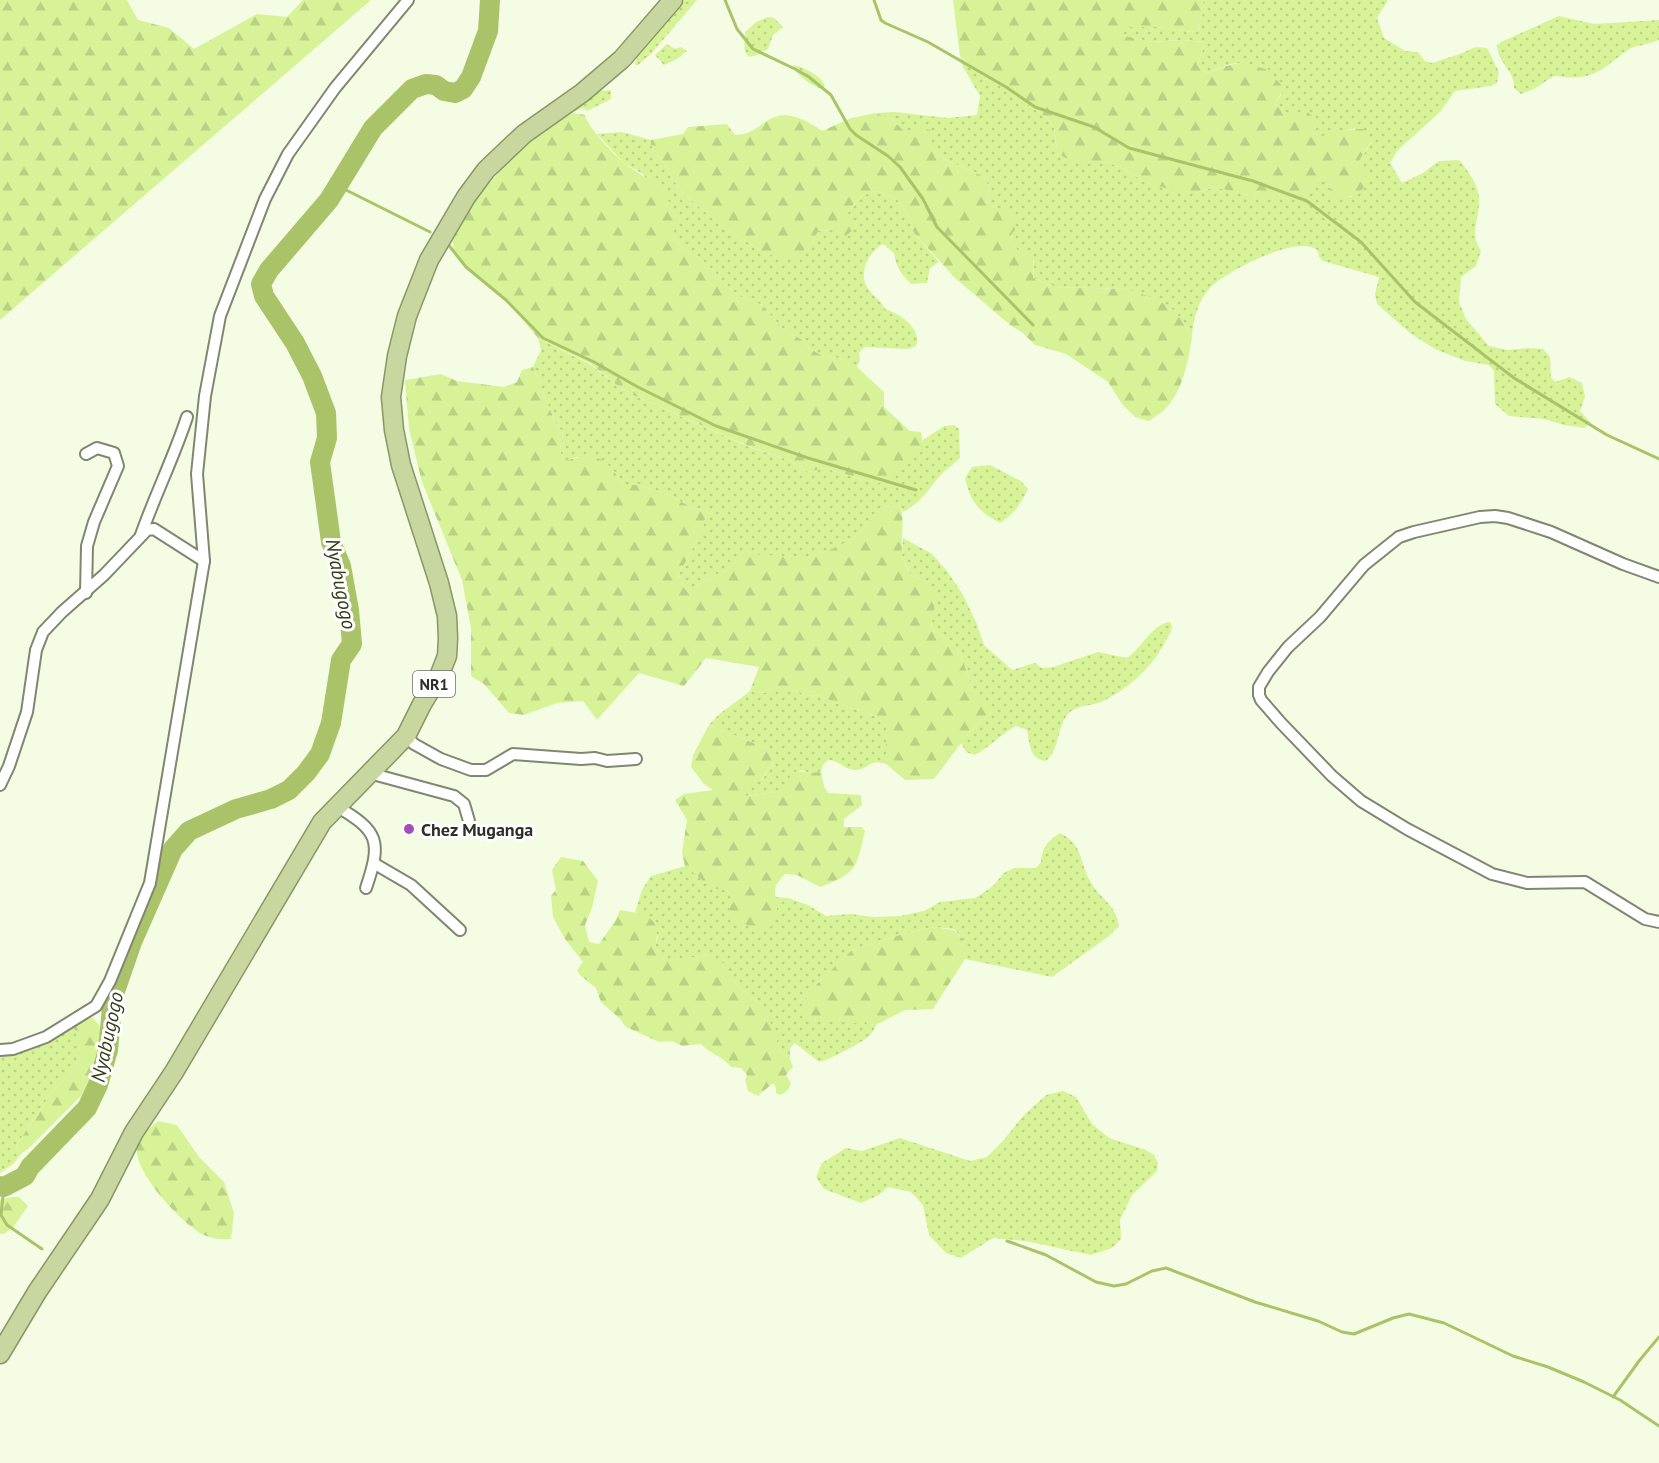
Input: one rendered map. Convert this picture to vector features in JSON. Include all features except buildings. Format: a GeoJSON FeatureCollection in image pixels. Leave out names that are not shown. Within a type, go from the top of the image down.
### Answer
{"type":"FeatureCollection","features":[{"type":"Feature","properties":{"kind":"highway","name":"NR1"},"geometry":{"type":"LineString","coordinates":[[0,1354],[37,1292],[100,1199],[134,1132],[174,1072],[322,822],[406,736],[440,674],[447,656],[447,616],[439,583],[407,488],[394,430],[391,397],[406,315],[440,239],[486,170],[524,134],[582,93],[622,59],[673,0]]}},
{"type":"Feature","properties":{"kind":"street"},"geometry":{"type":"LineString","coordinates":[[0,1050],[13,1049],[46,1037],[96,1006],[110,981],[138,915],[150,883],[204,561],[197,474],[205,396],[220,316],[265,199],[288,154],[341,79],[408,0]]}},
{"type":"Feature","properties":{"kind":"street"},"geometry":{"type":"LineString","coordinates":[[141,535],[187,417]]}},
{"type":"Feature","properties":{"kind":"street"},"geometry":{"type":"LineString","coordinates":[[86,454],[97,448],[114,453],[118,466],[94,522],[87,546],[86,593]]}},
{"type":"Feature","properties":{"kind":"street"},"geometry":{"type":"LineString","coordinates":[[1659,577],[1551,532],[1495,516],[1480,517],[1414,532],[1400,537],[1364,565],[1320,616],[1288,647],[1259,687],[1261,700],[1332,776],[1361,801],[1407,829],[1492,874],[1527,883],[1585,882],[1645,919],[1659,922]]}},
{"type":"Feature","properties":{"kind":"street"},"geometry":{"type":"LineString","coordinates":[[0,785],[9,766],[27,712],[39,640],[49,624],[86,593],[147,530],[154,530],[204,561]]}},
{"type":"Feature","properties":{"kind":"street"},"geometry":{"type":"LineString","coordinates":[[406,736],[414,744],[441,759],[471,770],[486,770],[513,754],[595,758],[607,761],[636,759]]}},
{"type":"Feature","properties":{"kind":"street"},"geometry":{"type":"LineString","coordinates":[[369,772],[454,796],[464,804],[469,821]]}},
{"type":"Feature","properties":{"kind":"street"},"geometry":{"type":"LineString","coordinates":[[336,806],[359,820],[372,832],[376,850],[375,864],[366,888]]}},
{"type":"Feature","properties":{"kind":"street"},"geometry":{"type":"LineString","coordinates":[[375,864],[411,885],[460,930]]}},
{"type":"Feature","properties":{"kind":"green space"},"geometry":{"type":"Polygon","coordinates":[[[0,0],[127,0],[138,20],[169,28],[194,49],[257,14],[287,17],[303,0],[371,0],[0,320],[0,0]]]}},
{"type":"Feature","properties":{"kind":"green space"},"geometry":{"type":"Polygon","coordinates":[[[684,0],[697,0],[651,54],[635,65],[637,56],[668,22],[684,0]]]}},
{"type":"Feature","properties":{"kind":"green space"},"geometry":{"type":"Polygon","coordinates":[[[953,0],[1202,0],[1206,9],[1198,22],[1200,30],[1192,32],[1157,27],[1126,27],[1123,33],[1125,36],[1152,42],[1181,40],[1206,42],[1197,65],[1202,71],[1209,73],[1242,62],[1268,70],[1282,86],[1282,92],[1275,104],[1290,116],[1304,110],[1313,116],[1318,136],[1363,129],[1371,142],[1357,164],[1368,180],[1363,189],[1356,194],[1339,195],[1331,200],[1326,194],[1332,188],[1330,180],[1324,177],[1315,181],[1310,191],[1299,199],[1289,199],[1257,197],[1214,187],[1199,192],[1176,191],[1147,183],[1107,162],[1081,165],[1062,156],[1057,148],[1054,128],[1048,119],[1000,84],[985,79],[960,56],[953,0]]]}},
{"type":"Feature","properties":{"kind":"green space"},"geometry":{"type":"Polygon","coordinates":[[[1202,0],[1388,0],[1377,18],[1384,38],[1405,51],[1418,52],[1425,61],[1432,63],[1476,47],[1487,48],[1499,72],[1497,83],[1491,86],[1455,91],[1440,112],[1398,150],[1390,163],[1402,183],[1423,173],[1439,161],[1459,160],[1466,168],[1479,197],[1475,237],[1481,251],[1476,266],[1461,277],[1459,302],[1466,319],[1489,346],[1508,350],[1543,349],[1550,357],[1551,377],[1555,382],[1570,377],[1582,383],[1585,397],[1580,411],[1591,423],[1584,428],[1544,419],[1509,416],[1495,404],[1494,371],[1489,365],[1465,361],[1435,349],[1410,333],[1377,304],[1375,294],[1379,278],[1323,261],[1318,251],[1309,246],[1280,250],[1263,256],[1218,281],[1206,293],[1200,304],[1195,316],[1192,335],[1174,310],[1127,289],[1056,287],[1033,278],[1034,261],[1019,252],[1012,243],[1011,235],[996,208],[988,200],[989,187],[983,176],[944,159],[928,144],[907,134],[892,119],[876,113],[895,112],[948,118],[977,115],[980,96],[963,67],[960,56],[985,79],[1000,84],[1048,119],[1054,128],[1057,148],[1081,164],[1107,162],[1147,183],[1199,192],[1214,187],[1257,197],[1289,199],[1310,191],[1315,181],[1324,177],[1330,180],[1337,193],[1352,197],[1357,164],[1371,143],[1354,128],[1331,136],[1318,136],[1314,127],[1290,116],[1275,104],[1282,93],[1250,65],[1233,64],[1209,73],[1202,71],[1197,65],[1206,42],[1181,40],[1152,42],[1125,36],[1123,33],[1125,27],[1157,27],[1192,32],[1200,30],[1198,22],[1206,9],[1202,0]]]}},
{"type":"Feature","properties":{"kind":"green space"},"geometry":{"type":"Polygon","coordinates":[[[1559,16],[1594,24],[1659,20],[1659,40],[1631,48],[1605,68],[1591,75],[1585,77],[1554,76],[1534,89],[1521,94],[1514,88],[1512,77],[1500,57],[1497,46],[1501,42],[1559,16]]]}},
{"type":"Feature","properties":{"kind":"green space"},"geometry":{"type":"Polygon","coordinates":[[[768,17],[774,18],[783,27],[773,35],[768,49],[749,57],[744,48],[745,32],[756,22],[768,17]]]}},
{"type":"Feature","properties":{"kind":"green space"},"geometry":{"type":"Polygon","coordinates":[[[667,44],[675,49],[681,47],[687,51],[664,65],[655,55],[667,44]]]}},
{"type":"Feature","properties":{"kind":"green space"},"geometry":{"type":"Polygon","coordinates":[[[794,65],[812,72],[825,85],[822,89],[809,83],[797,73],[794,65]]]}},
{"type":"Feature","properties":{"kind":"green space"},"geometry":{"type":"Polygon","coordinates":[[[611,90],[611,99],[587,111],[583,108],[564,116],[598,91],[611,90]]]}},
{"type":"Feature","properties":{"kind":"green space"},"geometry":{"type":"Polygon","coordinates":[[[573,113],[585,115],[596,133],[613,153],[663,193],[677,218],[674,225],[674,237],[682,248],[701,259],[725,285],[741,297],[762,305],[781,327],[804,341],[810,349],[857,367],[884,392],[884,407],[910,431],[921,432],[924,449],[886,484],[824,468],[808,472],[789,460],[753,448],[635,396],[591,364],[538,338],[506,300],[466,267],[454,251],[452,238],[471,206],[504,166],[539,134],[564,116],[573,113]]]}},
{"type":"Feature","properties":{"kind":"green space"},"geometry":{"type":"Polygon","coordinates":[[[876,113],[892,119],[907,134],[920,128],[931,130],[928,144],[944,159],[983,176],[989,187],[988,200],[996,208],[1007,210],[1013,219],[1015,230],[1011,235],[1012,243],[1019,252],[1028,251],[1032,257],[1033,278],[1056,287],[1127,289],[1154,298],[1174,310],[1192,335],[1187,365],[1180,385],[1171,403],[1164,410],[1149,421],[1135,417],[1122,404],[1108,382],[1066,354],[1035,345],[954,277],[914,233],[908,216],[897,199],[877,191],[863,195],[848,213],[858,226],[844,237],[831,230],[818,231],[811,246],[800,257],[768,255],[721,226],[681,191],[651,145],[651,140],[683,134],[688,127],[727,124],[735,135],[751,131],[772,118],[787,116],[802,119],[822,131],[851,118],[876,113]]]}},
{"type":"Feature","properties":{"kind":"green space"},"geometry":{"type":"Polygon","coordinates":[[[622,132],[651,140],[651,145],[681,191],[721,226],[768,255],[811,246],[818,231],[831,230],[863,195],[877,191],[897,199],[908,216],[914,233],[939,262],[930,268],[927,283],[911,284],[900,270],[894,253],[883,244],[869,258],[864,278],[869,290],[885,309],[903,318],[913,328],[917,340],[916,346],[908,349],[864,347],[859,353],[860,361],[857,367],[810,349],[804,341],[781,327],[762,305],[741,297],[725,285],[701,259],[682,248],[674,237],[674,225],[643,174],[624,163],[597,134],[622,132]]]}},
{"type":"Feature","properties":{"kind":"green space"},"geometry":{"type":"Polygon","coordinates":[[[538,338],[591,365],[635,396],[752,448],[789,460],[808,472],[824,468],[873,482],[886,483],[923,449],[923,440],[944,426],[954,425],[959,429],[960,458],[940,475],[914,505],[903,512],[900,506],[881,507],[854,539],[807,557],[746,555],[728,569],[686,591],[678,576],[696,542],[708,512],[689,506],[669,495],[638,485],[624,485],[615,472],[577,457],[563,461],[560,450],[563,433],[555,422],[533,367],[541,350],[538,338]]]}},
{"type":"Feature","properties":{"kind":"green space"},"geometry":{"type":"Polygon","coordinates":[[[533,367],[555,422],[563,433],[560,450],[563,461],[584,457],[599,459],[611,468],[624,485],[638,485],[669,495],[689,506],[708,512],[696,542],[678,576],[686,591],[728,569],[746,554],[807,557],[825,552],[854,539],[881,507],[900,506],[903,522],[904,562],[911,576],[928,582],[936,591],[932,629],[952,642],[961,654],[973,692],[984,697],[991,713],[971,730],[934,779],[905,780],[886,764],[886,726],[876,717],[864,711],[841,705],[821,696],[807,695],[778,686],[765,693],[750,691],[759,667],[706,658],[684,686],[639,673],[597,720],[583,701],[557,703],[524,715],[509,713],[484,684],[471,676],[471,628],[462,580],[422,482],[409,429],[405,380],[441,374],[457,381],[504,387],[517,382],[522,370],[533,367]]]}},
{"type":"Feature","properties":{"kind":"green space"},"geometry":{"type":"Polygon","coordinates":[[[990,465],[1021,481],[1028,489],[1017,508],[1000,523],[976,505],[965,478],[972,467],[990,465]]]}},
{"type":"Feature","properties":{"kind":"green space"},"geometry":{"type":"Polygon","coordinates":[[[903,538],[932,554],[947,571],[962,593],[984,645],[1012,670],[1035,663],[1042,668],[1053,667],[1098,652],[1127,658],[1164,623],[1170,622],[1171,630],[1160,652],[1129,685],[1101,702],[1070,712],[1062,723],[1054,750],[1046,761],[1040,760],[1033,754],[1027,730],[1016,726],[975,755],[966,752],[961,743],[971,730],[991,713],[973,692],[961,654],[952,642],[932,629],[928,582],[911,576],[902,556],[903,538]]]}},
{"type":"Feature","properties":{"kind":"green space"},"geometry":{"type":"Polygon","coordinates":[[[778,686],[807,695],[821,696],[876,717],[886,726],[886,764],[873,763],[862,769],[853,770],[828,760],[821,771],[814,774],[800,770],[792,787],[776,792],[746,796],[745,793],[764,777],[773,763],[766,748],[709,725],[750,691],[765,693],[778,686]]]}},
{"type":"Feature","properties":{"kind":"green space"},"geometry":{"type":"Polygon","coordinates":[[[709,725],[766,748],[775,755],[767,772],[746,793],[746,796],[776,792],[791,787],[789,772],[821,771],[828,793],[861,795],[862,805],[844,819],[844,827],[862,827],[865,831],[860,853],[853,868],[842,878],[820,887],[797,875],[785,874],[775,888],[777,911],[772,926],[761,929],[731,920],[729,908],[733,899],[727,890],[717,889],[707,884],[685,866],[682,852],[687,820],[675,800],[684,794],[713,790],[704,784],[691,767],[693,755],[709,725]]]}},
{"type":"Feature","properties":{"kind":"green space"},"geometry":{"type":"Polygon","coordinates":[[[1060,833],[1073,842],[1093,886],[1111,906],[1117,918],[1119,926],[1109,936],[1052,977],[965,959],[963,939],[954,929],[934,927],[852,950],[815,986],[850,1022],[876,1025],[864,1040],[819,1062],[795,1043],[790,1048],[790,1059],[777,1049],[777,1040],[762,1005],[739,987],[706,955],[664,960],[655,947],[658,936],[635,912],[642,890],[651,876],[685,866],[710,884],[727,890],[733,899],[729,908],[777,911],[774,897],[788,898],[808,905],[826,916],[850,914],[874,917],[900,916],[924,911],[940,902],[975,898],[992,887],[1004,873],[1014,868],[1036,868],[1041,862],[1046,845],[1060,833]]]}},
{"type":"Feature","properties":{"kind":"green space"},"geometry":{"type":"Polygon","coordinates":[[[561,857],[583,861],[598,881],[592,908],[585,925],[589,942],[599,944],[616,920],[620,910],[629,911],[644,915],[654,923],[657,937],[655,947],[664,960],[706,955],[728,965],[734,972],[734,980],[739,987],[762,1005],[774,1030],[777,1049],[790,1059],[793,1067],[786,1075],[791,1083],[788,1090],[781,1095],[776,1093],[773,1083],[758,1096],[748,1091],[745,1080],[747,1075],[741,1068],[731,1067],[701,1044],[682,1046],[672,1041],[659,1042],[626,1027],[601,1002],[596,988],[577,970],[583,962],[565,939],[553,917],[551,896],[556,890],[552,870],[561,857]]]}},
{"type":"Feature","properties":{"kind":"green space"},"geometry":{"type":"Polygon","coordinates":[[[934,927],[954,930],[963,939],[965,959],[933,1009],[905,1010],[876,1025],[812,1019],[801,1007],[815,986],[852,950],[934,927]]]}},
{"type":"Feature","properties":{"kind":"green space"},"geometry":{"type":"Polygon","coordinates":[[[85,1016],[93,1018],[99,1025],[104,1042],[102,1054],[88,1089],[22,1153],[16,1146],[51,1093],[75,1070],[80,1056],[80,1041],[73,1027],[85,1016]]]}},
{"type":"Feature","properties":{"kind":"green space"},"geometry":{"type":"Polygon","coordinates":[[[73,1027],[80,1041],[80,1056],[75,1070],[51,1093],[16,1146],[22,1153],[13,1164],[0,1173],[0,1053],[48,1039],[73,1027]]]}},
{"type":"Feature","properties":{"kind":"green space"},"geometry":{"type":"Polygon","coordinates":[[[1063,1091],[1076,1097],[1092,1124],[1109,1138],[1146,1150],[1154,1155],[1158,1163],[1157,1171],[1132,1195],[1120,1220],[1121,1239],[1112,1248],[1091,1255],[1025,1241],[993,1238],[961,1258],[946,1253],[929,1235],[923,1205],[911,1192],[888,1187],[879,1195],[861,1203],[824,1189],[816,1177],[822,1163],[846,1148],[862,1151],[900,1138],[970,1161],[987,1157],[1023,1116],[1046,1095],[1063,1091]]]}},
{"type":"Feature","properties":{"kind":"green space"},"geometry":{"type":"Polygon","coordinates":[[[158,1121],[177,1125],[199,1157],[224,1182],[234,1213],[231,1239],[211,1237],[195,1229],[172,1209],[150,1183],[142,1169],[137,1146],[143,1135],[158,1121]]]}},
{"type":"Feature","properties":{"kind":"green space"},"geometry":{"type":"Polygon","coordinates":[[[19,1197],[28,1206],[14,1226],[4,1234],[0,1234],[0,1200],[19,1197]]]}},
{"type":"Feature","properties":{"kind":"waterway","name":"Nyabugogo"},"geometry":{"type":"LineString","coordinates":[[0,1186],[4,1187],[25,1176],[30,1167],[87,1108],[98,1085],[108,1050],[113,997],[132,942],[173,849],[189,831],[236,809],[271,799],[289,790],[320,754],[331,723],[341,660],[352,644],[341,566],[331,542],[320,462],[327,438],[326,413],[312,376],[295,343],[264,296],[261,284],[269,270],[329,200],[373,128],[412,89],[426,84],[436,85],[444,91],[455,93],[463,89],[471,77],[488,31],[490,0]]}},
{"type":"Feature","properties":{"kind":"waterway"},"geometry":{"type":"LineString","coordinates":[[725,0],[737,29],[753,49],[809,77],[831,95],[850,129],[900,167],[923,199],[937,227],[1033,325]]}},
{"type":"Feature","properties":{"kind":"waterway"},"geometry":{"type":"LineString","coordinates":[[874,0],[881,20],[885,23],[928,42],[1006,87],[1035,107],[1094,127],[1129,148],[1253,181],[1307,201],[1361,242],[1415,302],[1514,378],[1607,435],[1659,459]]}},
{"type":"Feature","properties":{"kind":"waterway"},"geometry":{"type":"LineString","coordinates":[[338,186],[430,232]]}},
{"type":"Feature","properties":{"kind":"waterway"},"geometry":{"type":"LineString","coordinates":[[447,243],[466,267],[506,300],[543,338],[716,426],[808,458],[916,490]]}},
{"type":"Feature","properties":{"kind":"waterway"},"geometry":{"type":"LineString","coordinates":[[4,1187],[1,1215],[7,1225],[42,1249]]}},
{"type":"Feature","properties":{"kind":"waterway"},"geometry":{"type":"LineString","coordinates":[[1007,1241],[1046,1255],[1096,1282],[1114,1286],[1126,1284],[1152,1271],[1166,1268],[1255,1302],[1318,1321],[1342,1332],[1354,1334],[1409,1314],[1444,1323],[1513,1356],[1584,1382],[1620,1400],[1659,1426]]}},
{"type":"Feature","properties":{"kind":"waterway"},"geometry":{"type":"LineString","coordinates":[[1613,1397],[1659,1337]]}},
{"type":"Feature","properties":{"kind":"place","name":"Chez Muganga"},"geometry":{"type":"Point","coordinates":[409,829]}}]}
